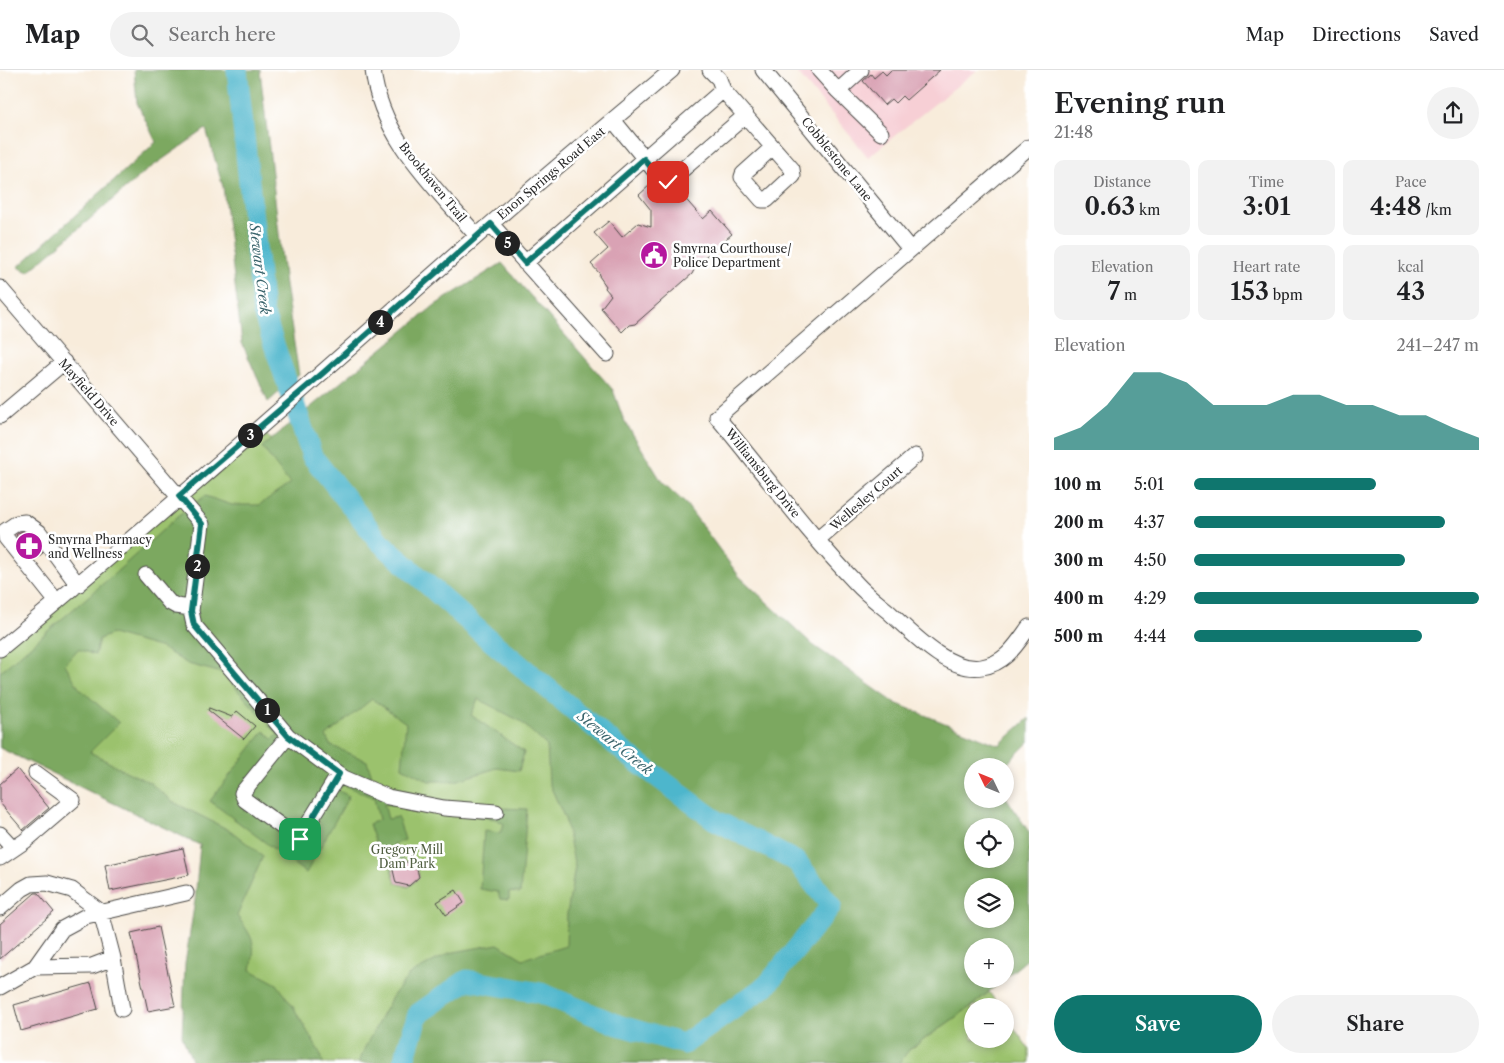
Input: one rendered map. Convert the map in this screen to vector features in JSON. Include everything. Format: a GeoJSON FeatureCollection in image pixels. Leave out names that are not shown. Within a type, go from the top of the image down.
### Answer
{"type":"FeatureCollection","features":[{"type":"Feature","properties":{"kind":"street","name":"Brookhaven Trail"},"geometry":{"type":"LineString","coordinates":[[373,70],[374,86],[391,130],[414,162],[477,236]]}},
{"type":"Feature","properties":{"kind":"street","name":"Enon Springs Road East"},"geometry":{"type":"LineString","coordinates":[[0,649],[78,585],[323,373],[477,236],[672,70]]}},
{"type":"Feature","properties":{"kind":"street"},"geometry":{"type":"LineString","coordinates":[[710,70],[719,79],[724,90],[773,147]]}},
{"type":"Feature","properties":{"kind":"street","name":"Cobblestone Lane"},"geometry":{"type":"LineString","coordinates":[[763,70],[910,249]]}},
{"type":"Feature","properties":{"kind":"street"},"geometry":{"type":"LineString","coordinates":[[838,92],[861,70]]}},
{"type":"Feature","properties":{"kind":"street"},"geometry":{"type":"LineString","coordinates":[[827,73],[838,92],[881,133]]}},
{"type":"Feature","properties":{"kind":"street"},"geometry":{"type":"LineString","coordinates":[[525,263],[724,90]]}},
{"type":"Feature","properties":{"kind":"street"},"geometry":{"type":"LineString","coordinates":[[613,120],[663,181],[668,182],[746,115]]}},
{"type":"Feature","properties":{"kind":"street","name":"Williamsburg Drive"},"geometry":{"type":"LineString","coordinates":[[1029,147],[717,417],[817,540],[856,584],[926,646],[950,661],[967,667],[981,668],[998,662],[1012,652],[1029,627]]}},
{"type":"Feature","properties":{"kind":"street"},"geometry":{"type":"LineString","coordinates":[[491,224],[607,354]]}},
{"type":"Feature","properties":{"kind":"street","name":"Mayfield Drive"},"geometry":{"type":"LineString","coordinates":[[0,288],[202,524],[192,608]]}},
{"type":"Feature","properties":{"kind":"street"},"geometry":{"type":"LineString","coordinates":[[0,416],[64,362]]}},
{"type":"Feature","properties":{"kind":"street","name":"Wellesley Court"},"geometry":{"type":"LineString","coordinates":[[817,540],[915,456]]}},
{"type":"Feature","properties":{"kind":"street"},"geometry":{"type":"LineString","coordinates":[[57,602],[6,538],[5,531],[16,523],[25,522],[39,532],[78,585]]}},
{"type":"Feature","properties":{"kind":"street"},"geometry":{"type":"LineString","coordinates":[[146,576],[169,602],[176,606],[192,608],[194,625],[288,736],[344,778],[388,797],[444,808],[496,812]]}},
{"type":"Feature","properties":{"kind":"street"},"geometry":{"type":"LineString","coordinates":[[288,736],[242,793],[245,800],[300,839],[339,774]]}},
{"type":"Feature","properties":{"kind":"street"},"geometry":{"type":"LineString","coordinates":[[0,858],[73,800],[36,772]]}},
{"type":"Feature","properties":{"kind":"street"},"geometry":{"type":"LineString","coordinates":[[0,834],[13,848]]}},
{"type":"Feature","properties":{"kind":"street"},"geometry":{"type":"LineString","coordinates":[[0,908],[31,884],[47,883],[72,890],[101,912],[113,958],[122,1009]]}},
{"type":"Feature","properties":{"kind":"street"},"geometry":{"type":"LineString","coordinates":[[0,987],[35,967],[62,929],[86,916],[186,893]]}},
{"type":"Feature","properties":{"kind":"street"},"geometry":{"type":"LineString","coordinates":[[35,967],[92,966],[113,958]]}},
{"type":"Feature","properties":{"kind":"shaded area"},"geometry":{"type":"Polygon","coordinates":[[[795,70],[977,70],[868,157],[795,70]]]}},
{"type":"Feature","properties":{"kind":"green space"},"geometry":{"type":"Polygon","coordinates":[[[134,70],[260,70],[285,285],[299,375],[268,402],[242,343],[223,187],[206,129],[146,171],[28,272],[18,267],[156,142],[137,103],[134,70]]]}},
{"type":"Feature","properties":{"kind":"green space"},"geometry":{"type":"Polygon","coordinates":[[[502,263],[613,390],[623,418],[662,482],[686,504],[739,576],[813,645],[895,703],[999,745],[1029,718],[1029,742],[1013,758],[964,758],[964,808],[1013,808],[1029,832],[1029,958],[1014,970],[1014,938],[964,938],[964,988],[993,988],[981,998],[964,998],[964,1011],[909,1050],[899,1063],[359,1063],[365,1047],[392,997],[409,975],[449,953],[498,944],[523,959],[566,946],[567,914],[575,867],[565,819],[549,783],[547,746],[520,721],[478,699],[471,715],[524,752],[519,771],[497,768],[455,781],[429,781],[402,767],[406,723],[372,699],[326,736],[330,745],[367,761],[373,779],[428,799],[496,808],[527,809],[520,893],[509,892],[509,900],[500,899],[498,892],[480,889],[484,831],[500,833],[504,824],[496,819],[384,804],[388,819],[398,817],[405,840],[394,844],[398,853],[404,860],[416,865],[419,877],[409,887],[396,883],[392,872],[389,847],[378,850],[369,824],[379,820],[374,798],[344,785],[337,790],[349,796],[306,873],[210,801],[264,731],[273,739],[278,734],[222,673],[188,664],[162,648],[112,634],[99,639],[95,655],[78,649],[65,664],[79,688],[119,723],[90,752],[149,782],[173,802],[231,831],[263,856],[237,916],[252,941],[251,970],[277,984],[292,1005],[321,1055],[323,1063],[193,1063],[182,1036],[185,964],[195,900],[200,845],[0,748],[0,672],[112,576],[176,518],[205,496],[232,505],[259,505],[290,484],[262,447],[435,305],[502,263]]]}},
{"type":"Feature","properties":{"kind":"green space","name":"Gregory Mill Dam Park"},"geometry":{"type":"Polygon","coordinates":[[[259,428],[909,1050],[964,1011],[964,1048],[1014,1048],[1014,1028],[1029,1049],[1029,1063],[209,1063],[200,845],[0,748],[0,649],[259,428]]]}},
{"type":"Feature","properties":{"kind":"green space","name":"Gregory Mill Dam Park"},"geometry":{"type":"Polygon","coordinates":[[[989,992],[993,998],[982,998],[989,992]]]}},
{"type":"Feature","properties":{"kind":"building"},"geometry":{"type":"Polygon","coordinates":[[[891,70],[940,70],[906,100],[902,96],[895,103],[891,99],[884,105],[863,81],[871,74],[874,78],[882,71],[886,75],[891,70]]]}},
{"type":"Feature","properties":{"kind":"building","name":"Smyrna Courthouse/ Police Department"},"geometry":{"type":"Polygon","coordinates":[[[650,185],[664,201],[670,196],[675,201],[682,195],[703,219],[712,211],[732,234],[700,261],[701,263],[692,274],[635,324],[629,325],[622,332],[601,308],[611,295],[605,288],[606,286],[599,276],[600,274],[591,264],[608,249],[594,233],[609,221],[622,237],[638,223],[651,227],[651,210],[639,195],[650,185]]]}},
{"type":"Feature","properties":{"kind":"building"},"geometry":{"type":"Polygon","coordinates":[[[23,532],[32,539],[43,553],[35,559],[16,535],[23,532]]]}},
{"type":"Feature","properties":{"kind":"building"},"geometry":{"type":"Polygon","coordinates":[[[209,708],[232,717],[237,711],[255,726],[244,739],[208,710],[209,708]]]}},
{"type":"Feature","properties":{"kind":"building"},"geometry":{"type":"Polygon","coordinates":[[[17,769],[49,808],[23,830],[0,803],[0,784],[17,769]]]}},
{"type":"Feature","properties":{"kind":"building"},"geometry":{"type":"Polygon","coordinates":[[[183,848],[189,875],[110,891],[105,865],[183,848]]]}},
{"type":"Feature","properties":{"kind":"building"},"geometry":{"type":"Polygon","coordinates":[[[403,861],[416,865],[419,877],[409,886],[396,883],[393,870],[403,861]]]}},
{"type":"Feature","properties":{"kind":"building"},"geometry":{"type":"Polygon","coordinates":[[[456,890],[464,903],[446,915],[437,902],[456,890]]]}},
{"type":"Feature","properties":{"kind":"building"},"geometry":{"type":"Polygon","coordinates":[[[35,893],[38,893],[54,912],[0,959],[0,924],[35,893]]]}},
{"type":"Feature","properties":{"kind":"building"},"geometry":{"type":"Polygon","coordinates":[[[158,927],[175,1006],[148,1011],[131,933],[158,927]]]}},
{"type":"Feature","properties":{"kind":"building"},"geometry":{"type":"Polygon","coordinates":[[[91,983],[98,1009],[21,1031],[14,1005],[91,983]]]}},
{"type":"Feature","properties":{"kind":"waterway","name":"Stewart Creek"},"geometry":{"type":"LineString","coordinates":[[237,70],[263,312],[312,456],[379,541],[485,636],[624,752],[715,820],[797,862],[831,906],[767,985],[684,1044],[618,1025],[541,993],[467,980],[418,1014],[403,1063]]}},
{"type":"Feature","properties":{"kind":"place","name":"Smyrna Courthouse/ Police Department"},"geometry":{"type":"Point","coordinates":[654,255]}},
{"type":"Feature","properties":{"kind":"place","name":"Smyrna Pharmacy and Wellness"},"geometry":{"type":"Point","coordinates":[29,546]}},
{"type":"Feature","properties":{"kind":"route"},"geometry":{"type":"LineString","coordinates":[[300,839],[339,774],[288,736],[194,625],[191,611],[202,524],[179,496],[323,373],[491,224],[525,263],[644,159],[663,181],[668,182]]}}]}
